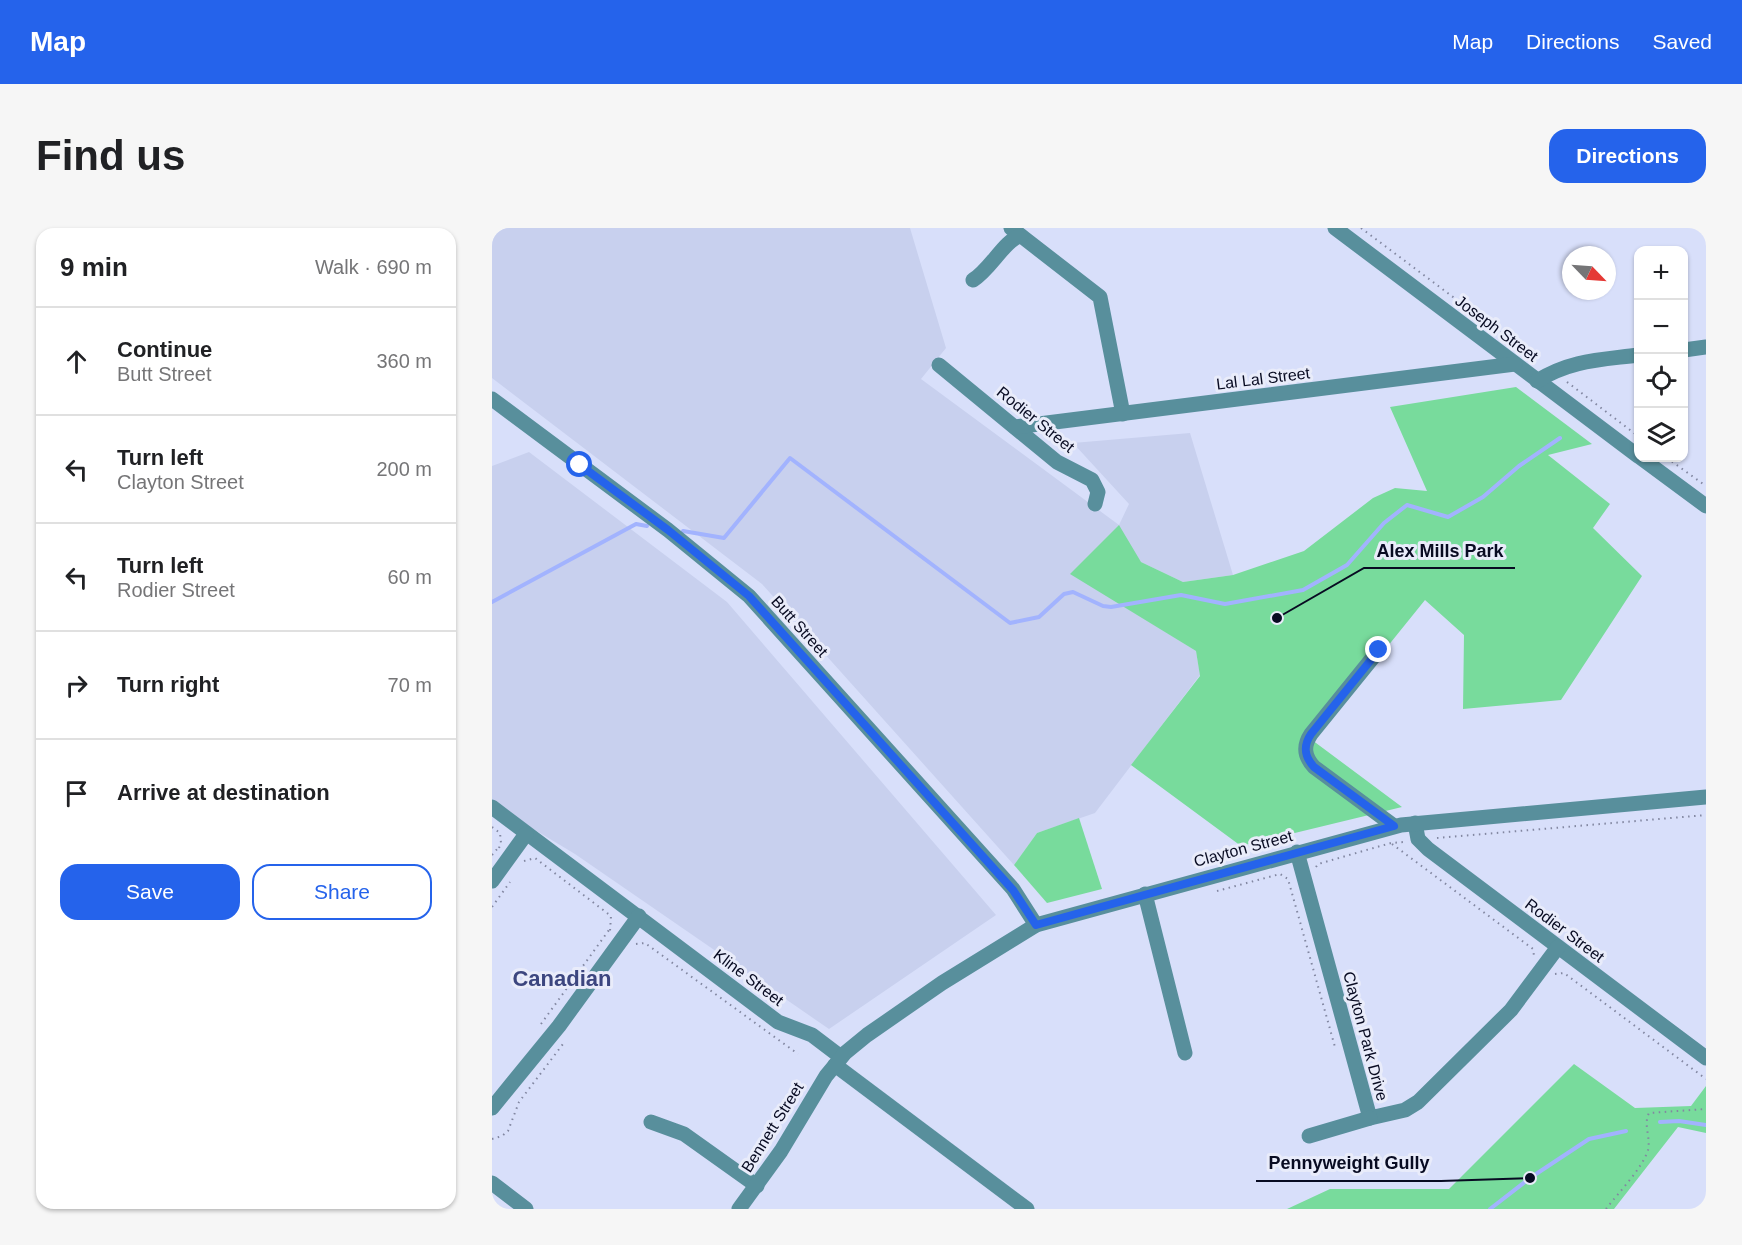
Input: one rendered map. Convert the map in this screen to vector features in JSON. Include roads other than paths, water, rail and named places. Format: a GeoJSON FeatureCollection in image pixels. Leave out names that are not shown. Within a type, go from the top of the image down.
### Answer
{"type":"FeatureCollection","features":[{"type":"Feature","properties":{"kind":"street","name":"Joseph Street"},"geometry":{"type":"LineString","coordinates":[[1335,228],[1634,453]]}},
{"type":"Feature","properties":{"kind":"street"},"geometry":{"type":"LineString","coordinates":[[973,280],[988,268],[1016,232],[1100,297],[1123,414]]}},
{"type":"Feature","properties":{"kind":"street"},"geometry":{"type":"LineString","coordinates":[[1688,349],[1706,347]]}},
{"type":"Feature","properties":{"kind":"street"},"geometry":{"type":"LineString","coordinates":[[1537,381],[1571,364],[1634,356]]}},
{"type":"Feature","properties":{"kind":"street","name":"Lal Lal Street"},"geometry":{"type":"LineString","coordinates":[[1015,427],[1515,364]]}},
{"type":"Feature","properties":{"kind":"street","name":"Rodier Street"},"geometry":{"type":"LineString","coordinates":[[939,365],[1057,462],[1092,480],[1098,492],[1095,504]]}},
{"type":"Feature","properties":{"kind":"street","name":"Butt Street"},"geometry":{"type":"LineString","coordinates":[[492,399],[668,530],[749,596],[1013,890],[1036,925]]}},
{"type":"Feature","properties":{"kind":"street","name":"Joseph Street"},"geometry":{"type":"LineString","coordinates":[[1647,462],[1706,506]]}},
{"type":"Feature","properties":{"kind":"street"},"geometry":{"type":"LineString","coordinates":[[1379,650],[1308,737],[1305,753],[1314,767],[1394,826]]}},
{"type":"Feature","properties":{"kind":"street","name":"Clayton Street"},"geometry":{"type":"LineString","coordinates":[[838,1061],[867,1035],[942,983],[1036,925],[1394,826],[1415,822],[1706,797]]}},
{"type":"Feature","properties":{"kind":"street","name":"Kline Street"},"geometry":{"type":"LineString","coordinates":[[492,807],[778,1022],[812,1035],[838,1061],[1028,1209]]}},
{"type":"Feature","properties":{"kind":"street","name":"Rodier Street"},"geometry":{"type":"LineString","coordinates":[[1415,822],[1419,840],[1428,849],[1706,1058]]}},
{"type":"Feature","properties":{"kind":"street"},"geometry":{"type":"LineString","coordinates":[[492,881],[526,834]]}},
{"type":"Feature","properties":{"kind":"street","name":"Clayton Park Drive"},"geometry":{"type":"LineString","coordinates":[[1297,852],[1370,1118],[1406,1110],[1418,1102],[1549,972],[1558,947]]}},
{"type":"Feature","properties":{"kind":"street"},"geometry":{"type":"LineString","coordinates":[[1144,894],[1185,1053]]}},
{"type":"Feature","properties":{"kind":"street"},"geometry":{"type":"LineString","coordinates":[[492,1108],[559,1026],[639,916]]}},
{"type":"Feature","properties":{"kind":"street","name":"Bennett Street"},"geometry":{"type":"LineString","coordinates":[[739,1209],[757,1186],[838,1061]]}},
{"type":"Feature","properties":{"kind":"street"},"geometry":{"type":"LineString","coordinates":[[1309,1136],[1370,1118]]}},
{"type":"Feature","properties":{"kind":"street"},"geometry":{"type":"LineString","coordinates":[[651,1122],[684,1134],[757,1186]]}},
{"type":"Feature","properties":{"kind":"street"},"geometry":{"type":"LineString","coordinates":[[492,1183],[526,1209]]}},
{"type":"Feature","properties":{"kind":"waterway"},"geometry":{"type":"LineString","coordinates":[[683,531],[724,538],[790,458],[1010,623],[1039,617],[1064,594],[1073,592],[1103,606],[1111,607],[1181,595],[1225,604],[1303,590],[1347,565],[1384,523],[1407,505],[1448,517],[1483,497],[1519,466],[1560,438]]}},
{"type":"Feature","properties":{"kind":"waterway"},"geometry":{"type":"LineString","coordinates":[[492,602],[636,524],[647,526]]}},
{"type":"Feature","properties":{"kind":"waterway"},"geometry":{"type":"LineString","coordinates":[[1660,1122],[1679,1121],[1706,1125]]}},
{"type":"Feature","properties":{"kind":"waterway"},"geometry":{"type":"LineString","coordinates":[[1490,1209],[1530,1178],[1589,1139],[1626,1131]]}},
{"type":"Feature","properties":{"kind":"place","name":"Alex Mills Park"},"geometry":{"type":"Point","coordinates":[1277,618]}},
{"type":"Feature","properties":{"kind":"place","name":"Pennyweight Gully"},"geometry":{"type":"Point","coordinates":[1530,1178]}},
{"type":"Feature","properties":{"kind":"district","name":"Canadian"},"geometry":{"type":"Point","coordinates":[562,978]}}]}
